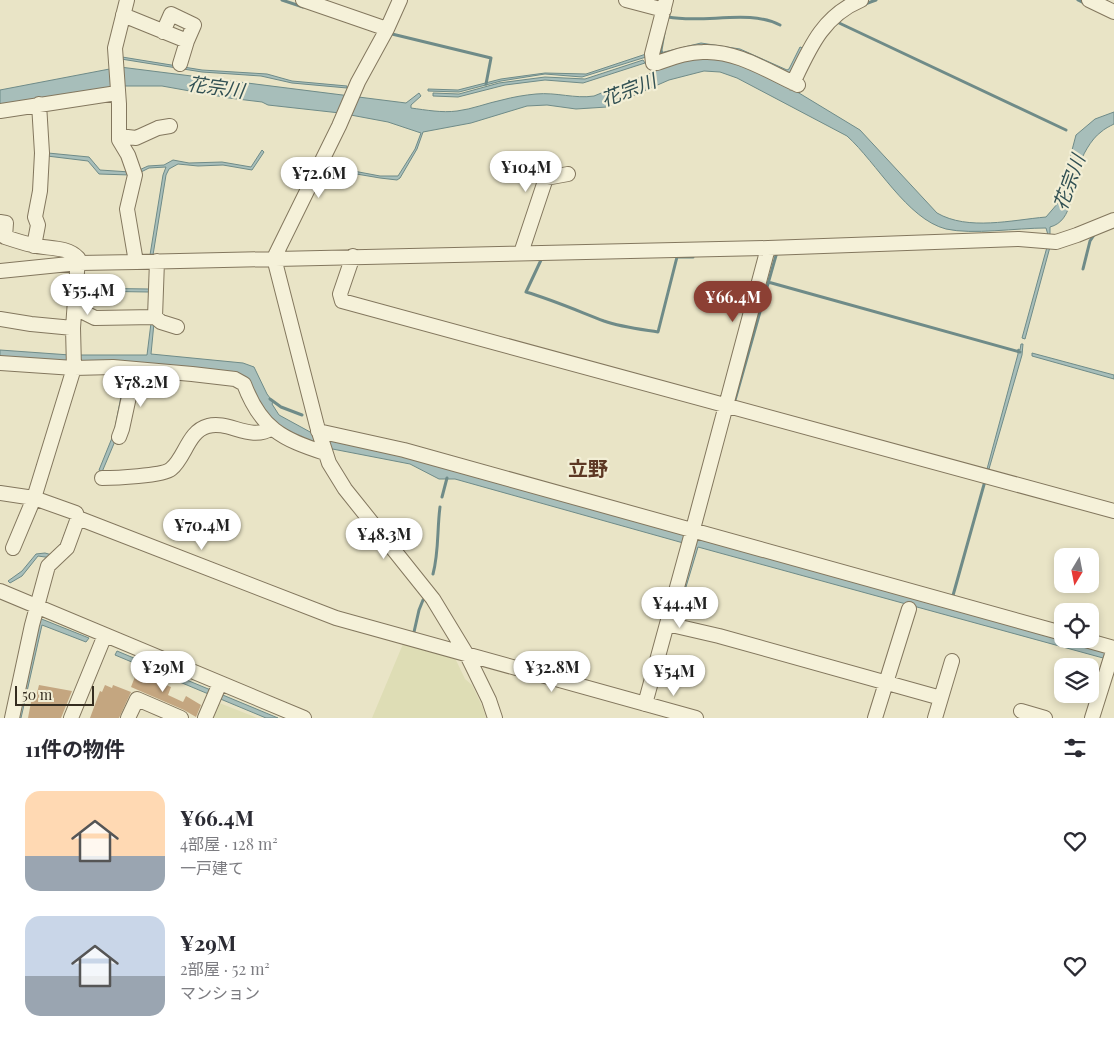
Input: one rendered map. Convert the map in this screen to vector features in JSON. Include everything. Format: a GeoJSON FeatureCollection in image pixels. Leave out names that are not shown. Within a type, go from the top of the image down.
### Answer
{"type":"FeatureCollection","features":[{"type":"Feature","properties":{"kind":"street"},"geometry":{"type":"LineString","coordinates":[[126,0],[115,48],[119,104],[119,140],[128,155],[135,175],[127,209],[136,262]]}},
{"type":"Feature","properties":{"kind":"street"},"geometry":{"type":"LineString","coordinates":[[303,0],[387,29]]}},
{"type":"Feature","properties":{"kind":"street"},"geometry":{"type":"LineString","coordinates":[[400,0],[387,29],[358,82],[339,126],[274,258],[325,453],[345,490],[433,599],[468,655],[489,700],[495,718]]}},
{"type":"Feature","properties":{"kind":"street"},"geometry":{"type":"LineString","coordinates":[[626,0],[665,5],[652,54],[654,63],[682,55],[702,52],[718,53],[739,58],[796,84],[810,46],[828,21],[853,3],[861,0]]}},
{"type":"Feature","properties":{"kind":"street"},"geometry":{"type":"LineString","coordinates":[[1089,0],[1114,12]]}},
{"type":"Feature","properties":{"kind":"street"},"geometry":{"type":"LineString","coordinates":[[163,32],[171,14],[194,25],[180,64]]}},
{"type":"Feature","properties":{"kind":"street"},"geometry":{"type":"LineString","coordinates":[[123,15],[187,42]]}},
{"type":"Feature","properties":{"kind":"street"},"geometry":{"type":"LineString","coordinates":[[0,111],[117,93]]}},
{"type":"Feature","properties":{"kind":"street"},"geometry":{"type":"LineString","coordinates":[[34,246],[38,225],[35,218],[40,191],[42,153],[39,104]]}},
{"type":"Feature","properties":{"kind":"street"},"geometry":{"type":"LineString","coordinates":[[119,136],[136,138],[158,128],[170,126]]}},
{"type":"Feature","properties":{"kind":"street"},"geometry":{"type":"LineString","coordinates":[[521,253],[546,178],[568,174]]}},
{"type":"Feature","properties":{"kind":"street"},"geometry":{"type":"LineString","coordinates":[[0,271],[79,264],[157,261],[768,248],[1019,239],[1056,242],[1077,236],[1114,220]]}},
{"type":"Feature","properties":{"kind":"street"},"geometry":{"type":"LineString","coordinates":[[0,222],[6,223],[5,237],[34,246],[60,249],[75,254],[79,264],[73,328],[74,368],[34,498],[13,548]]}},
{"type":"Feature","properties":{"kind":"street"},"geometry":{"type":"LineString","coordinates":[[645,704],[768,248]]}},
{"type":"Feature","properties":{"kind":"street"},"geometry":{"type":"LineString","coordinates":[[353,256],[340,294],[342,301],[1114,510]]}},
{"type":"Feature","properties":{"kind":"street"},"geometry":{"type":"LineString","coordinates":[[155,318],[157,261]]}},
{"type":"Feature","properties":{"kind":"street"},"geometry":{"type":"LineString","coordinates":[[75,308],[95,318],[155,318],[177,327]]}},
{"type":"Feature","properties":{"kind":"street"},"geometry":{"type":"LineString","coordinates":[[0,319],[73,328]]}},
{"type":"Feature","properties":{"kind":"street"},"geometry":{"type":"LineString","coordinates":[[0,363],[74,368],[113,367],[235,379],[244,384],[251,402],[279,435],[297,444],[325,453]]}},
{"type":"Feature","properties":{"kind":"street"},"geometry":{"type":"LineString","coordinates":[[119,437],[135,369]]}},
{"type":"Feature","properties":{"kind":"street"},"geometry":{"type":"LineString","coordinates":[[102,478],[158,474],[170,470],[195,435],[201,429],[208,426],[223,426],[249,433],[268,431],[272,428]]}},
{"type":"Feature","properties":{"kind":"street"},"geometry":{"type":"LineString","coordinates":[[318,431],[404,450],[691,537],[1054,631]]}},
{"type":"Feature","properties":{"kind":"street"},"geometry":{"type":"LineString","coordinates":[[0,493],[34,498],[68,509],[76,513],[78,518],[336,618],[696,718]]}},
{"type":"Feature","properties":{"kind":"street"},"geometry":{"type":"LineString","coordinates":[[12,718],[32,625],[48,566],[66,548],[78,518]]}},
{"type":"Feature","properties":{"kind":"street"},"geometry":{"type":"LineString","coordinates":[[0,591],[304,718]]}},
{"type":"Feature","properties":{"kind":"street"},"geometry":{"type":"LineString","coordinates":[[875,718],[909,609]]}},
{"type":"Feature","properties":{"kind":"street"},"geometry":{"type":"LineString","coordinates":[[667,624],[719,636],[941,698]]}},
{"type":"Feature","properties":{"kind":"street"},"geometry":{"type":"LineString","coordinates":[[71,718],[105,635]]}},
{"type":"Feature","properties":{"kind":"street"},"geometry":{"type":"LineString","coordinates":[[1092,718],[1111,668],[1114,648],[1099,644]]}},
{"type":"Feature","properties":{"kind":"street"},"geometry":{"type":"LineString","coordinates":[[935,718],[952,662]]}},
{"type":"Feature","properties":{"kind":"street"},"geometry":{"type":"LineString","coordinates":[[205,718],[220,683]]}},
{"type":"Feature","properties":{"kind":"street"},"geometry":{"type":"LineString","coordinates":[[128,718],[137,699],[158,714],[181,718]]}},
{"type":"Feature","properties":{"kind":"street"},"geometry":{"type":"LineString","coordinates":[[1021,711],[1045,718]]}},
{"type":"Feature","properties":{"kind":"green space"},"geometry":{"type":"Polygon","coordinates":[[[403,644],[455,658],[465,679],[472,685],[486,718],[372,718],[403,644]]]}},
{"type":"Feature","properties":{"kind":"green space"},"geometry":{"type":"Polygon","coordinates":[[[217,702],[257,718],[211,718],[217,702]]]}},
{"type":"Feature","properties":{"kind":"water"},"geometry":{"type":"Polygon","coordinates":[[[701,43],[740,49],[787,70],[800,47],[803,48],[789,74],[740,53],[661,56],[660,53],[701,43]]]}},
{"type":"Feature","properties":{"kind":"water"},"geometry":{"type":"Polygon","coordinates":[[[646,54],[646,57],[582,77],[545,74],[501,81],[459,92],[428,91],[428,89],[458,90],[501,79],[545,73],[586,74],[646,54]]]}},
{"type":"Feature","properties":{"kind":"water"},"geometry":{"type":"Polygon","coordinates":[[[122,57],[202,70],[267,74],[292,81],[347,86],[347,88],[292,83],[261,76],[202,72],[121,59],[122,57]]]}},
{"type":"Feature","properties":{"kind":"water","name":"花宗川"},"geometry":{"type":"Polygon","coordinates":[[[697,58],[712,58],[736,62],[794,90],[860,130],[937,213],[962,222],[990,223],[1046,217],[1058,203],[1076,135],[1095,119],[1114,112],[1114,124],[1097,135],[1087,148],[1078,168],[1068,211],[1058,224],[1050,227],[1050,234],[1048,235],[1046,228],[957,231],[932,223],[905,202],[847,136],[737,78],[720,72],[704,71],[669,80],[607,107],[576,109],[547,105],[527,106],[471,123],[423,132],[417,149],[397,180],[327,169],[327,166],[380,176],[398,176],[415,149],[421,133],[388,122],[340,113],[268,105],[262,102],[162,86],[123,86],[0,106],[0,90],[120,67],[406,103],[419,93],[421,96],[411,105],[411,108],[451,112],[532,94],[594,96],[678,62],[697,58]]]}},
{"type":"Feature","properties":{"kind":"water"},"geometry":{"type":"Polygon","coordinates":[[[643,60],[645,63],[583,83],[545,80],[505,85],[458,97],[433,96],[433,93],[459,94],[499,83],[545,77],[585,79],[643,60]]]}},
{"type":"Feature","properties":{"kind":"water"},"geometry":{"type":"Polygon","coordinates":[[[262,150],[264,152],[252,170],[223,165],[198,166],[178,164],[169,169],[166,175],[153,255],[150,255],[163,175],[166,167],[149,168],[139,173],[137,171],[148,166],[164,165],[173,160],[189,163],[222,162],[251,167],[262,150]]]}},
{"type":"Feature","properties":{"kind":"water"},"geometry":{"type":"Polygon","coordinates":[[[48,153],[89,157],[100,170],[130,172],[130,175],[99,174],[88,161],[47,156],[48,153]]]}},
{"type":"Feature","properties":{"kind":"water"},"geometry":{"type":"Polygon","coordinates":[[[1047,247],[1050,247],[1025,339],[1022,338],[1047,247]]]}},
{"type":"Feature","properties":{"kind":"water"},"geometry":{"type":"Polygon","coordinates":[[[150,268],[153,268],[149,292],[82,291],[82,288],[149,289],[150,268]]]}},
{"type":"Feature","properties":{"kind":"water"},"geometry":{"type":"Polygon","coordinates":[[[151,323],[154,323],[151,354],[243,363],[254,367],[279,415],[312,433],[387,450],[1054,637],[1054,645],[698,547],[676,620],[674,620],[694,546],[455,479],[439,479],[410,464],[317,446],[272,424],[248,382],[131,365],[118,434],[102,472],[99,470],[114,433],[127,365],[0,360],[0,350],[70,355],[147,355],[151,323]]]}},
{"type":"Feature","properties":{"kind":"water"},"geometry":{"type":"Polygon","coordinates":[[[1021,344],[1023,344],[1022,355],[989,469],[987,469],[1018,349],[1020,350],[1021,344]]]}},
{"type":"Feature","properties":{"kind":"water"},"geometry":{"type":"Polygon","coordinates":[[[1032,353],[1114,375],[1114,379],[1032,356],[1032,353]]]}},
{"type":"Feature","properties":{"kind":"water"},"geometry":{"type":"Polygon","coordinates":[[[71,517],[63,545],[52,558],[38,556],[22,576],[10,583],[8,581],[22,571],[36,554],[45,553],[52,555],[60,546],[71,517]]]}},
{"type":"Feature","properties":{"kind":"water"},"geometry":{"type":"Polygon","coordinates":[[[39,618],[89,638],[86,642],[42,625],[21,718],[16,718],[39,618]]]}},
{"type":"Feature","properties":{"kind":"water"},"geometry":{"type":"Polygon","coordinates":[[[1099,647],[1114,651],[1114,661],[1067,648],[1099,647]]]}},
{"type":"Feature","properties":{"kind":"water"},"geometry":{"type":"Polygon","coordinates":[[[117,651],[278,718],[266,718],[115,655],[117,651]]]}},
{"type":"Feature","properties":{"kind":"building"},"geometry":{"type":"Polygon","coordinates":[[[138,669],[151,674],[149,678],[171,687],[168,695],[183,702],[186,696],[201,705],[196,717],[131,687],[138,669]]]}},
{"type":"Feature","properties":{"kind":"building"},"geometry":{"type":"Polygon","coordinates":[[[39,685],[72,691],[61,718],[28,718],[32,697],[34,697],[35,692],[37,693],[39,685]]]}},
{"type":"Feature","properties":{"kind":"building"},"geometry":{"type":"Polygon","coordinates":[[[105,685],[112,688],[113,685],[131,692],[119,718],[90,718],[100,691],[102,692],[105,685]]]}},
{"type":"Feature","properties":{"kind":"waterway"},"geometry":{"type":"LineString","coordinates":[[282,0],[303,7]]}},
{"type":"Feature","properties":{"kind":"waterway"},"geometry":{"type":"LineString","coordinates":[[865,4],[876,0]]}},
{"type":"Feature","properties":{"kind":"waterway"},"geometry":{"type":"LineString","coordinates":[[1078,0],[1086,4]]}},
{"type":"Feature","properties":{"kind":"waterway"},"geometry":{"type":"LineString","coordinates":[[669,15],[668,17],[682,19],[755,18],[768,20],[780,25]]}},
{"type":"Feature","properties":{"kind":"waterway"},"geometry":{"type":"LineString","coordinates":[[837,22],[1066,130]]}},
{"type":"Feature","properties":{"kind":"waterway"},"geometry":{"type":"LineString","coordinates":[[662,54],[664,33]]}},
{"type":"Feature","properties":{"kind":"waterway"},"geometry":{"type":"LineString","coordinates":[[392,34],[491,58],[486,84]]}},
{"type":"Feature","properties":{"kind":"waterway"},"geometry":{"type":"LineString","coordinates":[[1083,269],[1090,241],[1094,235]]}},
{"type":"Feature","properties":{"kind":"waterway"},"geometry":{"type":"LineString","coordinates":[[735,400],[777,252]]}},
{"type":"Feature","properties":{"kind":"waterway"},"geometry":{"type":"LineString","coordinates":[[539,259],[541,260],[526,292],[610,323],[658,332],[677,257],[693,257]]}},
{"type":"Feature","properties":{"kind":"waterway"},"geometry":{"type":"LineString","coordinates":[[768,282],[1020,352]]}},
{"type":"Feature","properties":{"kind":"waterway"},"geometry":{"type":"LineString","coordinates":[[270,399],[281,407],[302,415]]}},
{"type":"Feature","properties":{"kind":"waterway"},"geometry":{"type":"LineString","coordinates":[[442,497],[447,478]]}},
{"type":"Feature","properties":{"kind":"waterway"},"geometry":{"type":"LineString","coordinates":[[952,599],[985,481]]}},
{"type":"Feature","properties":{"kind":"waterway"},"geometry":{"type":"LineString","coordinates":[[433,574],[440,507]]}},
{"type":"Feature","properties":{"kind":"waterway"},"geometry":{"type":"LineString","coordinates":[[414,632],[423,600]]}},
{"type":"Feature","properties":{"kind":"district","name":"立野"},"geometry":{"type":"Point","coordinates":[588,467]}}]}
